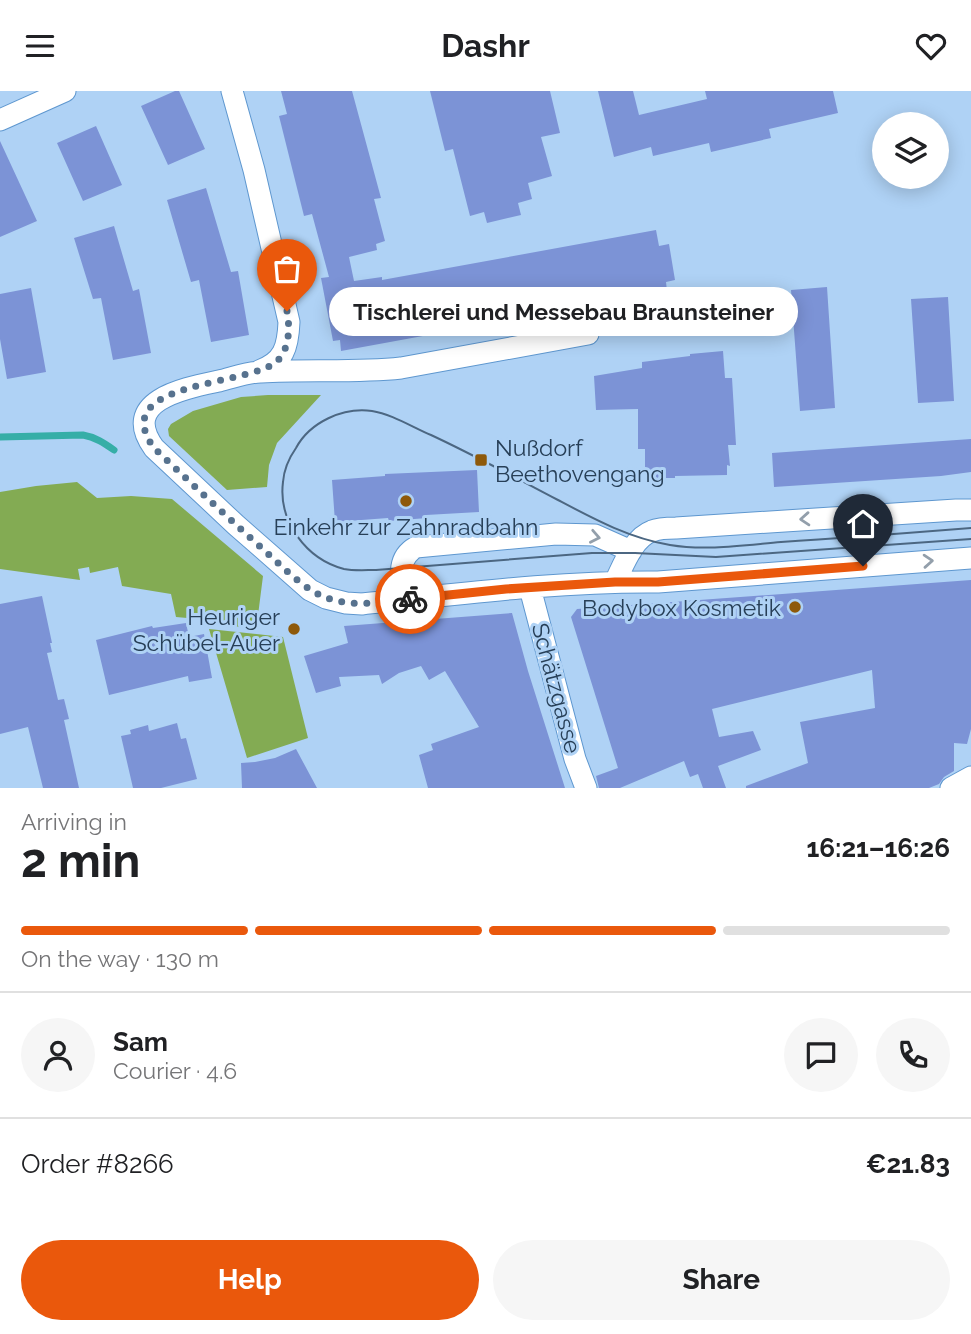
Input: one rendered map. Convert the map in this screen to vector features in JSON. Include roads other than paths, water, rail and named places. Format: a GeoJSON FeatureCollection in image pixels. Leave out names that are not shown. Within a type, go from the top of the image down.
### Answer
{"type":"FeatureCollection","features":[{"type":"Feature","properties":{"kind":"street"},"geometry":{"type":"LineString","coordinates":[[232,91],[254,170],[289,322],[283,354],[277,362],[258,372]]}},
{"type":"Feature","properties":{"kind":"street"},"geometry":{"type":"LineString","coordinates":[[0,120],[62,92]]}},
{"type":"Feature","properties":{"kind":"street"},"geometry":{"type":"LineString","coordinates":[[588,334],[376,371],[258,372],[183,389],[164,397],[148,411],[144,427],[154,448],[310,590],[346,603],[362,604],[530,588],[658,582],[971,558]]}},
{"type":"Feature","properties":{"kind":"street"},"geometry":{"type":"LineString","coordinates":[[615,582],[640,538],[652,531],[971,510]]}},
{"type":"Feature","properties":{"kind":"street"},"geometry":{"type":"LineString","coordinates":[[405,600],[403,559],[416,547],[556,534],[595,535],[631,551]]}},
{"type":"Feature","properties":{"kind":"street","name":"Schätzgasse"},"geometry":{"type":"LineString","coordinates":[[530,588],[575,759],[586,788]]}},
{"type":"Feature","properties":{"kind":"street"},"geometry":{"type":"LineString","coordinates":[[951,788],[971,777]]}},
{"type":"Feature","properties":{"kind":"waterway"},"geometry":{"type":"LineString","coordinates":[[0,437],[83,435],[114,450]]}},
{"type":"Feature","properties":{"kind":"tram line"},"geometry":{"type":"LineString","coordinates":[[971,528],[725,547],[670,545],[640,538],[612,527],[394,418],[361,410],[328,418],[310,431],[291,456],[283,482],[285,511],[297,536],[318,557],[330,564],[352,570],[592,553],[716,557],[971,539]]}},
{"type":"Feature","properties":{"kind":"place","name":"Tischlerei und Messebau Braunsteiner"},"geometry":{"type":"Point","coordinates":[287,311]}},
{"type":"Feature","properties":{"kind":"place","name":"Nußdorf Beethovengang"},"geometry":{"type":"Point","coordinates":[481,460]}},
{"type":"Feature","properties":{"kind":"place","name":"Einkehr zur Zahnradbahn"},"geometry":{"type":"Point","coordinates":[406,501]}},
{"type":"Feature","properties":{"kind":"place","name":"Bodybox Kosmetik"},"geometry":{"type":"Point","coordinates":[795,607]}},
{"type":"Feature","properties":{"kind":"place","name":"Heuriger Schübel-Auer"},"geometry":{"type":"Point","coordinates":[294,629]}}]}
